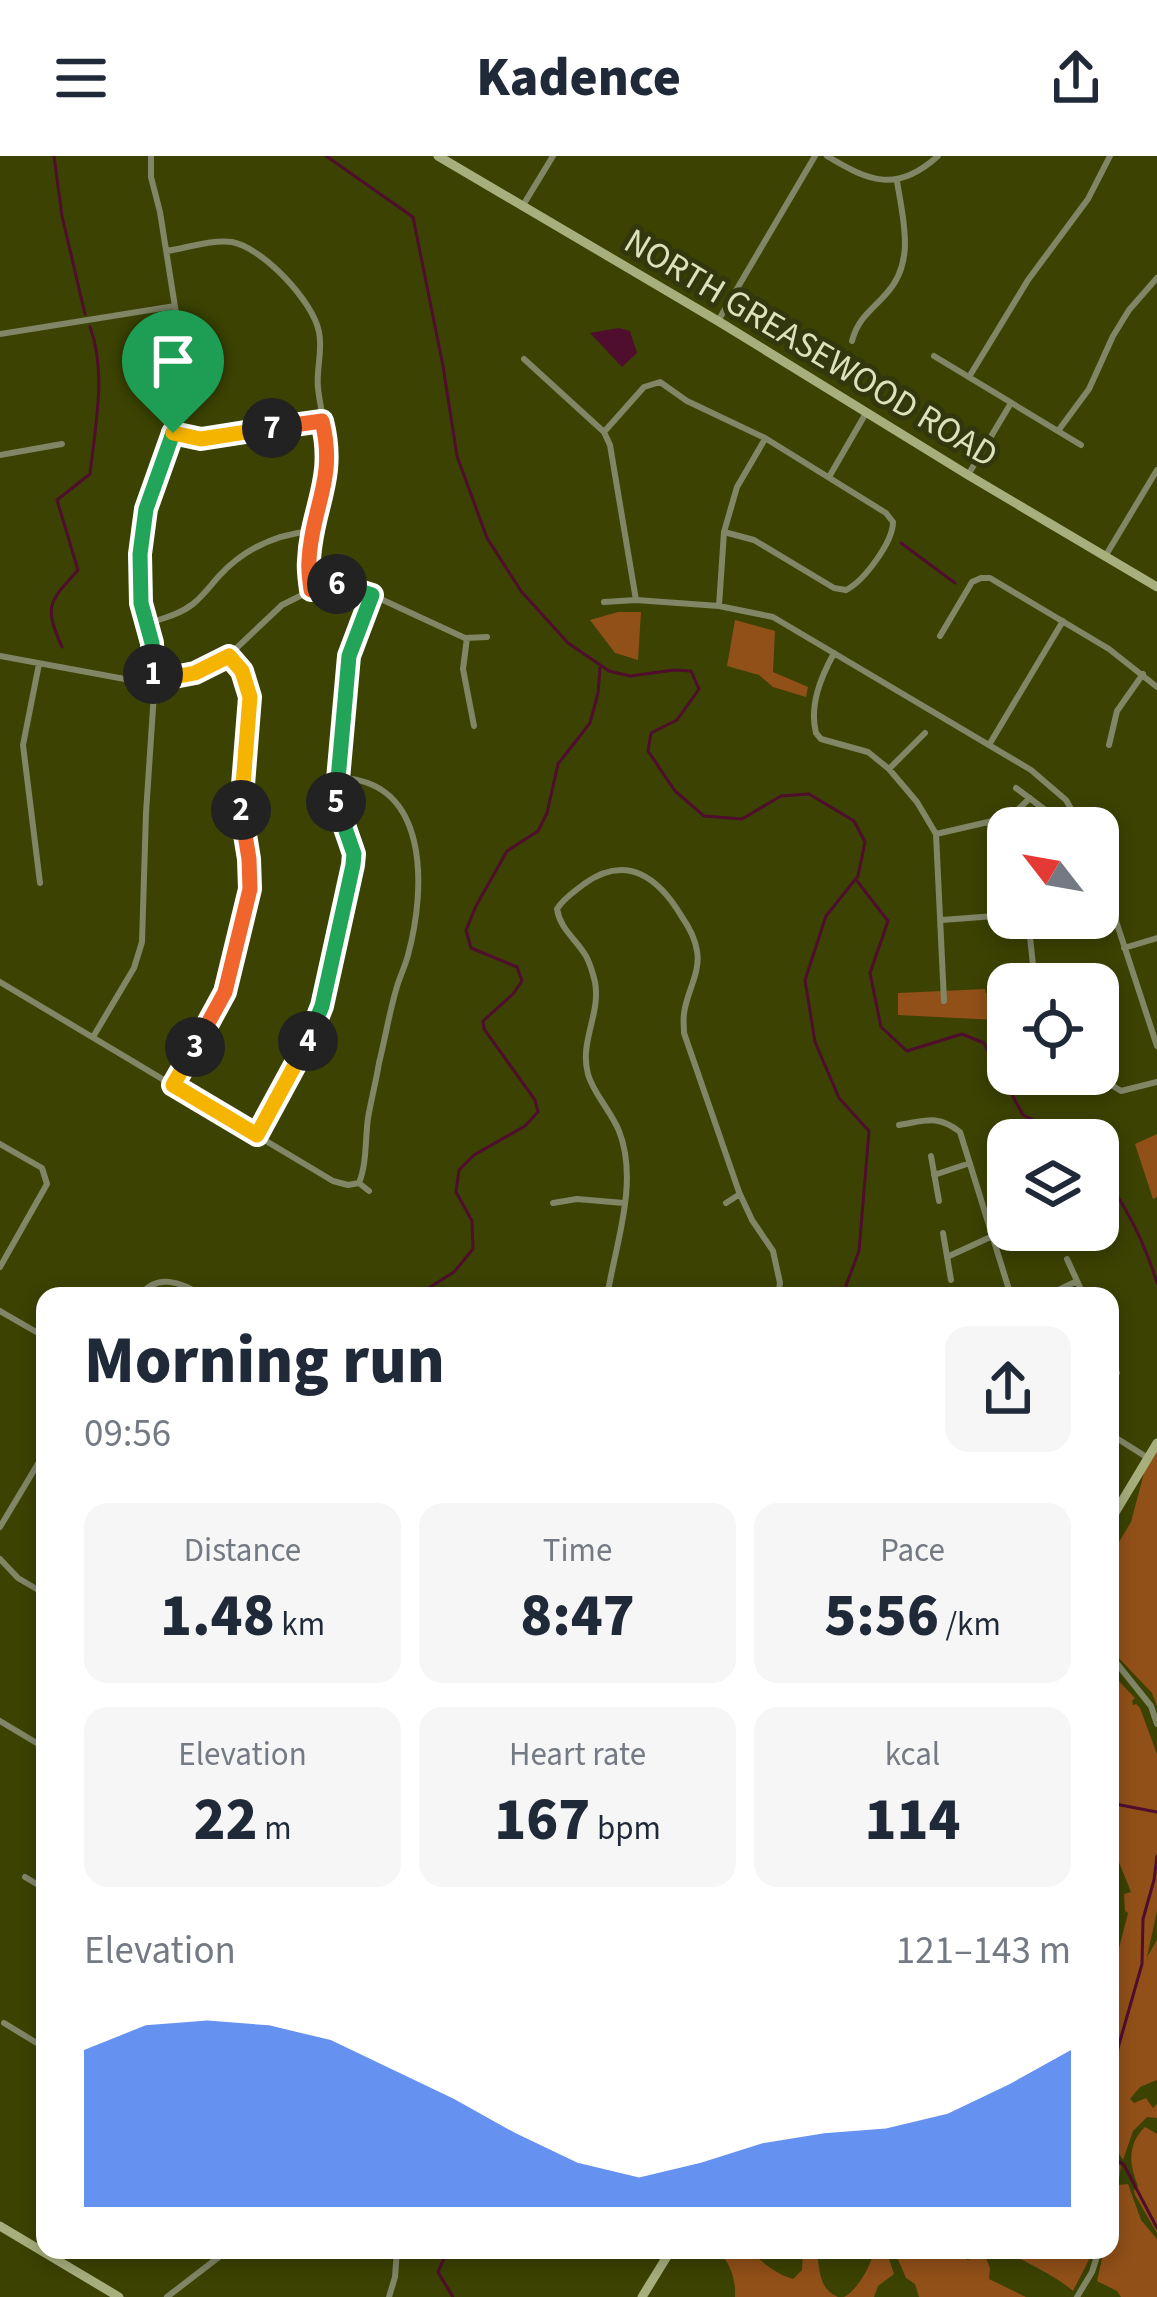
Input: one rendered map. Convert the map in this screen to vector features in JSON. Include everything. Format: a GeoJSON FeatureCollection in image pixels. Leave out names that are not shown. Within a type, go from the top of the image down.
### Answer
{"type":"FeatureCollection","features":[{"type":"Feature","properties":{"kind":"street"},"geometry":{"type":"LineString","coordinates":[[93,1037],[134,968],[142,942],[153,681],[148,623],[141,603],[140,554],[146,509],[186,392],[151,156]]}},
{"type":"Feature","properties":{"kind":"street","name":"NORTH GREASEWOOD ROAD"},"geometry":{"type":"LineString","coordinates":[[438,156],[1157,587]]}},
{"type":"Feature","properties":{"kind":"street"},"geometry":{"type":"LineString","coordinates":[[522,207],[553,156]]}},
{"type":"Feature","properties":{"kind":"street"},"geometry":{"type":"LineString","coordinates":[[718,321],[815,156]]}},
{"type":"Feature","properties":{"kind":"street"},"geometry":{"type":"LineString","coordinates":[[827,156],[860,176],[896,181],[919,172],[938,156]]}},
{"type":"Feature","properties":{"kind":"street"},"geometry":{"type":"LineString","coordinates":[[969,377],[1028,280],[1088,199],[1110,156]]}},
{"type":"Feature","properties":{"kind":"street"},"geometry":{"type":"LineString","coordinates":[[852,341],[857,325],[890,290],[902,267],[905,234],[896,181]]}},
{"type":"Feature","properties":{"kind":"street"},"geometry":{"type":"LineString","coordinates":[[167,251],[233,242],[265,257],[317,324],[317,377],[328,471],[308,562],[311,590]]}},
{"type":"Feature","properties":{"kind":"street"},"geometry":{"type":"LineString","coordinates":[[1058,431],[1089,389],[1113,336],[1157,278]]}},
{"type":"Feature","properties":{"kind":"street"},"geometry":{"type":"LineString","coordinates":[[0,334],[176,306]]}},
{"type":"Feature","properties":{"kind":"street"},"geometry":{"type":"LineString","coordinates":[[934,356],[1081,445]]}},
{"type":"Feature","properties":{"kind":"street"},"geometry":{"type":"LineString","coordinates":[[524,359],[604,432],[636,600]]}},
{"type":"Feature","properties":{"kind":"street"},"geometry":{"type":"LineString","coordinates":[[604,432],[655,380],[687,401],[765,438],[895,523],[891,537],[847,593],[754,540],[724,532]]}},
{"type":"Feature","properties":{"kind":"street"},"geometry":{"type":"LineString","coordinates":[[968,475],[1011,403]]}},
{"type":"Feature","properties":{"kind":"street"},"geometry":{"type":"LineString","coordinates":[[829,477],[866,413]]}},
{"type":"Feature","properties":{"kind":"street"},"geometry":{"type":"LineString","coordinates":[[173,433],[201,439],[322,421]]}},
{"type":"Feature","properties":{"kind":"street"},"geometry":{"type":"LineString","coordinates":[[719,606],[724,532],[737,487],[765,438]]}},
{"type":"Feature","properties":{"kind":"street"},"geometry":{"type":"LineString","coordinates":[[0,455],[62,444]]}},
{"type":"Feature","properties":{"kind":"street"},"geometry":{"type":"LineString","coordinates":[[1106,555],[1157,470]]}},
{"type":"Feature","properties":{"kind":"street"},"geometry":{"type":"LineString","coordinates":[[148,623],[193,605],[252,549],[273,538],[314,531]]}},
{"type":"Feature","properties":{"kind":"street"},"geometry":{"type":"LineString","coordinates":[[940,636],[980,575],[1108,649],[1157,687]]}},
{"type":"Feature","properties":{"kind":"street"},"geometry":{"type":"LineString","coordinates":[[0,656],[113,679],[153,681],[195,673],[229,656],[282,604],[311,590],[339,584],[467,638],[487,638]]}},
{"type":"Feature","properties":{"kind":"street"},"geometry":{"type":"LineString","coordinates":[[257,1135],[314,1030],[340,927],[354,854],[337,808],[349,656],[372,595]]}},
{"type":"Feature","properties":{"kind":"street"},"geometry":{"type":"LineString","coordinates":[[604,602],[719,606],[773,617],[1031,770],[1070,807]]}},
{"type":"Feature","properties":{"kind":"street"},"geometry":{"type":"LineString","coordinates":[[989,745],[1063,621]]}},
{"type":"Feature","properties":{"kind":"street"},"geometry":{"type":"LineString","coordinates":[[467,638],[463,669],[474,726]]}},
{"type":"Feature","properties":{"kind":"street"},"geometry":{"type":"LineString","coordinates":[[834,652],[818,685],[813,735],[868,752],[917,802],[936,834],[944,1000]]}},
{"type":"Feature","properties":{"kind":"street"},"geometry":{"type":"LineString","coordinates":[[173,1085],[225,992],[250,889],[241,809],[250,697],[242,671],[229,656]]}},
{"type":"Feature","properties":{"kind":"street"},"geometry":{"type":"LineString","coordinates":[[39,664],[23,745],[40,883]]}},
{"type":"Feature","properties":{"kind":"street"},"geometry":{"type":"LineString","coordinates":[[1109,745],[1117,711],[1143,674]]}},
{"type":"Feature","properties":{"kind":"street"},"geometry":{"type":"LineString","coordinates":[[889,770],[925,733]]}},
{"type":"Feature","properties":{"kind":"street"},"geometry":{"type":"LineString","coordinates":[[338,778],[367,781],[388,792],[411,828],[418,861],[412,938],[380,1059],[358,1183]]}},
{"type":"Feature","properties":{"kind":"street"},"geometry":{"type":"LineString","coordinates":[[1016,788],[1042,807]]}},
{"type":"Feature","properties":{"kind":"street"},"geometry":{"type":"LineString","coordinates":[[936,834],[1010,817],[1030,798]]}},
{"type":"Feature","properties":{"kind":"street"},"geometry":{"type":"LineString","coordinates":[[610,1287],[627,1165],[620,1132],[588,1076],[585,1047],[595,1014],[596,987],[587,957],[554,909],[595,877],[612,870],[648,876],[673,901],[691,931],[698,953],[684,1012],[684,1033],[740,1194],[773,1251],[779,1287]]}},
{"type":"Feature","properties":{"kind":"street"},"geometry":{"type":"LineString","coordinates":[[942,920],[987,917]]}},
{"type":"Feature","properties":{"kind":"street"},"geometry":{"type":"LineString","coordinates":[[1119,936],[1157,1046]]}},
{"type":"Feature","properties":{"kind":"street"},"geometry":{"type":"LineString","coordinates":[[1124,948],[1157,938]]}},
{"type":"Feature","properties":{"kind":"street"},"geometry":{"type":"LineString","coordinates":[[0,982],[333,1181],[358,1183],[369,1191]]}},
{"type":"Feature","properties":{"kind":"street"},"geometry":{"type":"LineString","coordinates":[[1119,1091],[1157,1082]]}},
{"type":"Feature","properties":{"kind":"street"},"geometry":{"type":"LineString","coordinates":[[899,1125],[937,1119],[960,1132],[987,1217]]}},
{"type":"Feature","properties":{"kind":"street"},"geometry":{"type":"LineString","coordinates":[[0,1144],[49,1177],[43,1196],[0,1267]]}},
{"type":"Feature","properties":{"kind":"street"},"geometry":{"type":"LineString","coordinates":[[931,1156],[939,1201]]}},
{"type":"Feature","properties":{"kind":"street"},"geometry":{"type":"LineString","coordinates":[[934,1175],[970,1162]]}},
{"type":"Feature","properties":{"kind":"street"},"geometry":{"type":"LineString","coordinates":[[725,1203],[740,1194]]}},
{"type":"Feature","properties":{"kind":"street"},"geometry":{"type":"LineString","coordinates":[[553,1203],[577,1198],[624,1203]]}},
{"type":"Feature","properties":{"kind":"street"},"geometry":{"type":"LineString","coordinates":[[943,1233],[952,1280]]}},
{"type":"Feature","properties":{"kind":"street"},"geometry":{"type":"LineString","coordinates":[[947,1257],[987,1239]]}},
{"type":"Feature","properties":{"kind":"street"},"geometry":{"type":"LineString","coordinates":[[998,1251],[1008,1287]]}},
{"type":"Feature","properties":{"kind":"street"},"geometry":{"type":"LineString","coordinates":[[1067,1258],[1080,1287]]}},
{"type":"Feature","properties":{"kind":"street"},"geometry":{"type":"LineString","coordinates":[[1063,1287],[1077,1280]]}},
{"type":"Feature","properties":{"kind":"street"},"geometry":{"type":"LineString","coordinates":[[148,1287],[163,1281],[188,1287]]}},
{"type":"Feature","properties":{"kind":"street"},"geometry":{"type":"LineString","coordinates":[[0,1311],[36,1332]]}},
{"type":"Feature","properties":{"kind":"street"},"geometry":{"type":"LineString","coordinates":[[1119,1440],[1148,1458]]}},
{"type":"Feature","properties":{"kind":"street"},"geometry":{"type":"LineString","coordinates":[[1119,1507],[1157,1443]]}},
{"type":"Feature","properties":{"kind":"street"},"geometry":{"type":"LineString","coordinates":[[0,1527],[36,1467]]}},
{"type":"Feature","properties":{"kind":"street"},"geometry":{"type":"LineString","coordinates":[[0,1559],[36,1589]]}},
{"type":"Feature","properties":{"kind":"street"},"geometry":{"type":"LineString","coordinates":[[1119,1666],[1151,1706],[1157,1724]]}},
{"type":"Feature","properties":{"kind":"street"},"geometry":{"type":"LineString","coordinates":[[0,1721],[36,1743]]}},
{"type":"Feature","properties":{"kind":"street"},"geometry":{"type":"LineString","coordinates":[[25,1877],[36,1884]]}},
{"type":"Feature","properties":{"kind":"street"},"geometry":{"type":"LineString","coordinates":[[4,2024],[36,2043]]}},
{"type":"Feature","properties":{"kind":"street"},"geometry":{"type":"LineString","coordinates":[[0,2226],[36,2247]]}},
{"type":"Feature","properties":{"kind":"street"},"geometry":{"type":"LineString","coordinates":[[55,2259],[119,2297]]}},
{"type":"Feature","properties":{"kind":"street"},"geometry":{"type":"LineString","coordinates":[[167,2297],[216,2259]]}},
{"type":"Feature","properties":{"kind":"street"},"geometry":{"type":"LineString","coordinates":[[389,2297],[396,2259]]}},
{"type":"Feature","properties":{"kind":"street"},"geometry":{"type":"LineString","coordinates":[[642,2297],[665,2259]]}},
{"type":"Feature","properties":{"kind":"street"},"geometry":{"type":"LineString","coordinates":[[1076,2297],[1097,2259]]}},
{"type":"Feature","properties":{"kind":"shaded area"},"geometry":{"type":"Polygon","coordinates":[[[630,331],[637,353],[622,367],[590,333],[630,331]]]}},
{"type":"Feature","properties":{"kind":"shaded area"},"geometry":{"type":"Polygon","coordinates":[[[641,612],[638,660],[615,653],[590,620],[641,612]]]}},
{"type":"Feature","properties":{"kind":"shaded area"},"geometry":{"type":"Polygon","coordinates":[[[735,620],[775,631],[773,672],[808,687],[806,697],[727,666],[735,620]]]}},
{"type":"Feature","properties":{"kind":"shaded area"},"geometry":{"type":"Polygon","coordinates":[[[985,989],[987,1019],[898,1015],[898,993],[985,989]]]}},
{"type":"Feature","properties":{"kind":"shaded area"},"geometry":{"type":"Polygon","coordinates":[[[1157,1134],[1157,1197],[1153,1199],[1135,1144],[1157,1134]]]}},
{"type":"Feature","properties":{"kind":"shaded area"},"geometry":{"type":"Polygon","coordinates":[[[1157,1444],[1157,1706],[1152,1693],[1119,1658],[1119,1542],[1131,1522],[1148,1458],[1157,1444]]]}},
{"type":"Feature","properties":{"kind":"shaded area"},"geometry":{"type":"Polygon","coordinates":[[[1119,1681],[1135,1698],[1133,1705],[1140,1708],[1157,1754],[1157,1911],[1147,1957],[1157,1940],[1157,2080],[1140,2087],[1130,2099],[1134,2103],[1146,2098],[1153,2108],[1157,2104],[1157,2118],[1147,2117],[1133,2131],[1123,2160],[1119,2154],[1119,1948],[1128,1913],[1124,1894],[1131,1892],[1119,1862],[1119,1681]]]}},
{"type":"Feature","properties":{"kind":"shaded area"},"geometry":{"type":"Polygon","coordinates":[[[1145,2127],[1157,2134],[1157,2233],[1134,2190],[1138,2186],[1133,2148],[1145,2127]]]}},
{"type":"Feature","properties":{"kind":"shaded area"},"geometry":{"type":"Polygon","coordinates":[[[1128,2184],[1141,2220],[1157,2239],[1157,2297],[1121,2297],[1097,2281],[1102,2259],[1119,2259],[1119,2185],[1128,2184]]]}},
{"type":"Feature","properties":{"kind":"shaded area"},"geometry":{"type":"Polygon","coordinates":[[[759,2259],[793,2279],[802,2270],[803,2259],[818,2259],[827,2289],[838,2297],[735,2297],[725,2260],[759,2259]]]}},
{"type":"Feature","properties":{"kind":"shaded area"},"geometry":{"type":"Polygon","coordinates":[[[889,2259],[894,2274],[878,2286],[874,2297],[844,2297],[854,2289],[870,2262],[889,2259]]]}},
{"type":"Feature","properties":{"kind":"shaded area"},"geometry":{"type":"Polygon","coordinates":[[[898,2259],[986,2259],[989,2279],[1026,2297],[919,2297],[915,2284],[906,2278],[898,2259]]]}},
{"type":"Feature","properties":{"kind":"shaded area"},"geometry":{"type":"Polygon","coordinates":[[[1022,2259],[1089,2259],[1073,2291],[1022,2259]]]}},
{"type":"Feature","properties":{"kind":"waterway"},"geometry":{"type":"LineString","coordinates":[[54,156],[62,216],[85,314]]}},
{"type":"Feature","properties":{"kind":"waterway"},"geometry":{"type":"LineString","coordinates":[[326,156],[413,217],[457,456],[487,538],[521,591],[568,643],[609,671],[630,676],[691,671],[699,689],[677,720],[651,733],[648,751],[675,791],[704,816],[742,819],[781,796],[809,794],[854,821],[865,842],[858,876],[826,916],[805,980],[815,1042],[839,1098],[869,1131],[859,1251],[845,1287]]}},
{"type":"Feature","properties":{"kind":"waterway"},"geometry":{"type":"LineString","coordinates":[[62,647],[52,605],[78,570],[57,500],[90,474],[99,381],[90,327]]}},
{"type":"Feature","properties":{"kind":"waterway"},"geometry":{"type":"LineString","coordinates":[[901,543],[955,583]]}},
{"type":"Feature","properties":{"kind":"waterway"},"geometry":{"type":"LineString","coordinates":[[430,1287],[454,1272],[473,1249],[472,1221],[456,1192],[459,1170],[538,1112],[535,1100],[484,1029],[483,1021],[522,981],[517,967],[471,948],[466,930],[507,851],[538,831],[558,764],[590,723],[600,668]]}},
{"type":"Feature","properties":{"kind":"waterway"},"geometry":{"type":"LineString","coordinates":[[857,881],[888,921],[870,973],[881,1027],[907,1051],[962,1034],[984,1043],[1023,1115],[1031,1119]]}},
{"type":"Feature","properties":{"kind":"waterway"},"geometry":{"type":"LineString","coordinates":[[1119,1199],[1157,1283]]}},
{"type":"Feature","properties":{"kind":"waterway"},"geometry":{"type":"LineString","coordinates":[[1119,1805],[1157,1812]]}},
{"type":"Feature","properties":{"kind":"waterway"},"geometry":{"type":"LineString","coordinates":[[1119,2044],[1142,1964],[1143,1919],[1157,1856]]}},
{"type":"Feature","properties":{"kind":"waterway"},"geometry":{"type":"LineString","coordinates":[[1119,2161],[1157,2228]]}},
{"type":"Feature","properties":{"kind":"waterway"},"geometry":{"type":"LineString","coordinates":[[444,2259],[438,2272],[453,2297]]}},
{"type":"Feature","properties":{"kind":"route"},"geometry":{"type":"LineString","coordinates":[[322,421],[328,471],[308,562],[311,590],[339,584],[372,595],[349,656],[336,796],[354,854],[353,865],[314,1030],[257,1135],[173,1085],[220,1006],[250,889],[241,809],[250,697],[242,671],[229,656],[195,673],[153,681],[152,643],[141,603],[140,554],[146,509],[173,433],[201,439],[322,421]]}}]}
